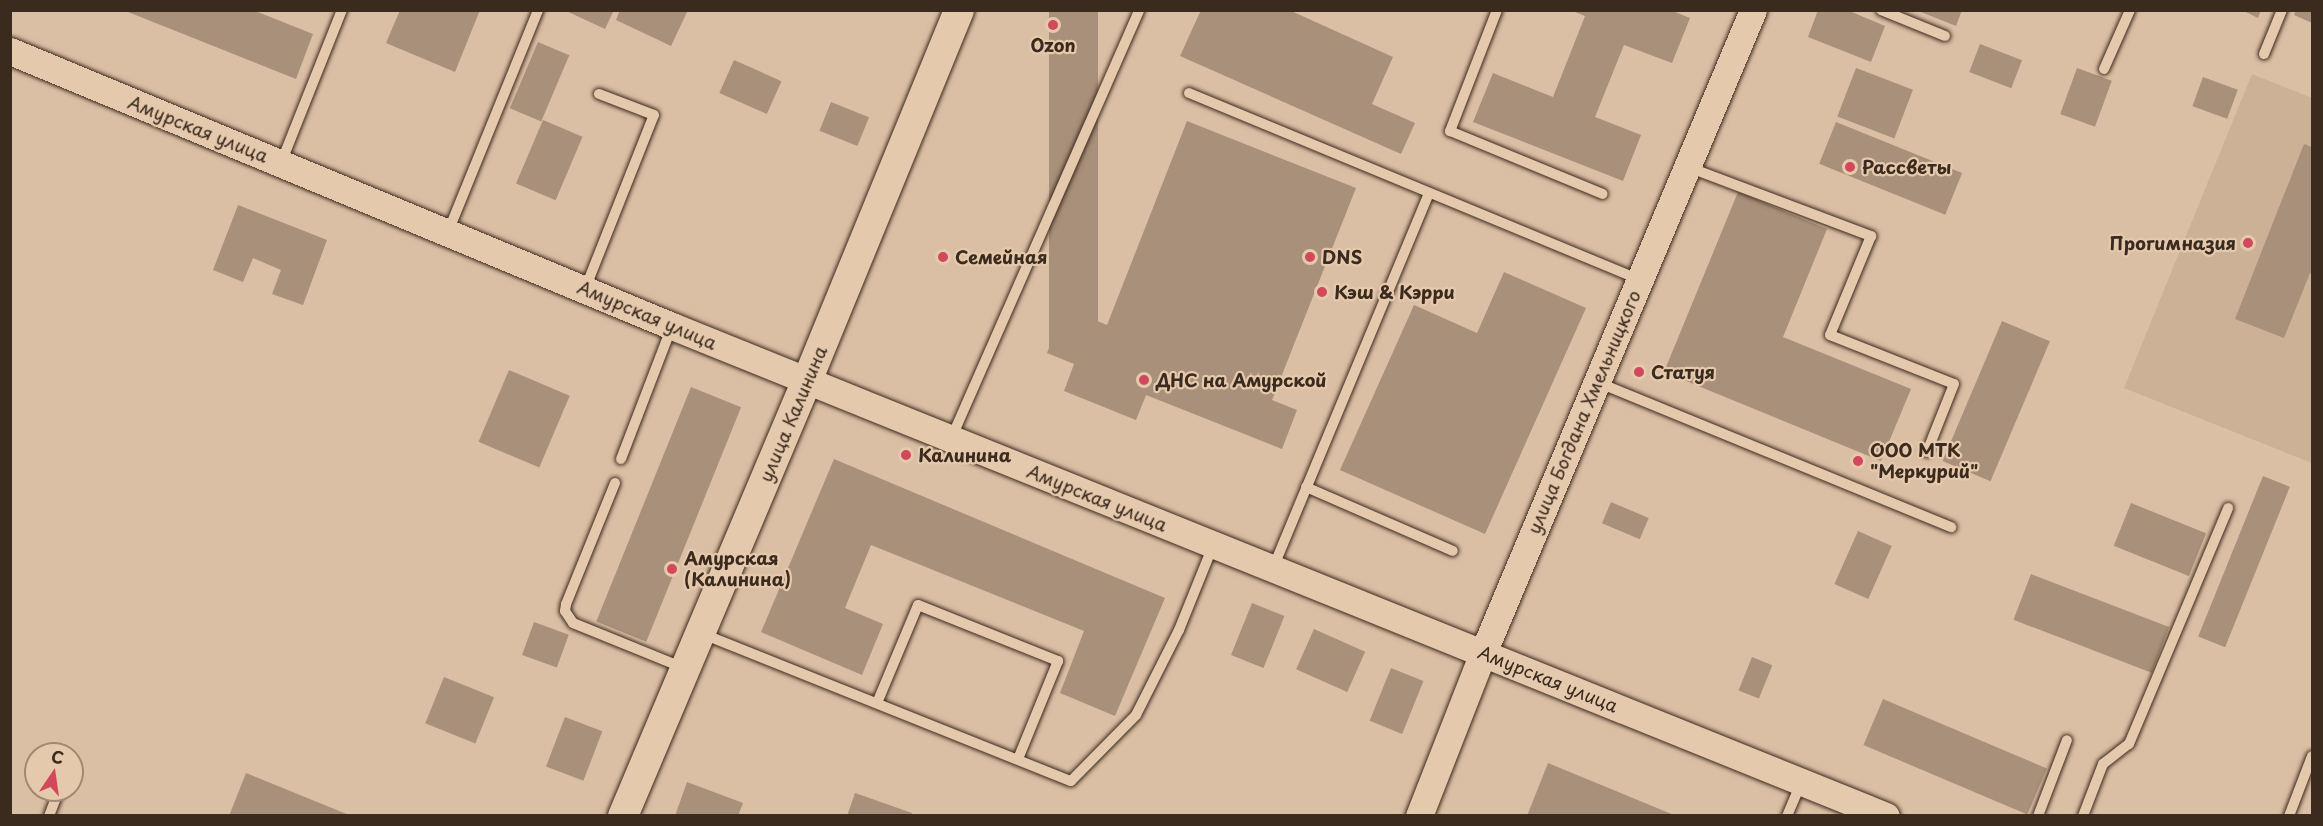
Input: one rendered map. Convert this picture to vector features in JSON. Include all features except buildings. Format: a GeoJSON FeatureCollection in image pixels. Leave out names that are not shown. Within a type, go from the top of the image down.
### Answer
{"type":"FeatureCollection","features":[{"type":"Feature","properties":{"kind":"main road","name":"улица Калинина"},"geometry":{"type":"LineString","coordinates":[[623,816],[807,381],[959,10]]}},
{"type":"Feature","properties":{"kind":"street","name":"улица Богдана Хмельницкого"},"geometry":{"type":"LineString","coordinates":[[1419,816],[1483,653],[1753,10]]}},
{"type":"Feature","properties":{"kind":"street","name":"Амурская улица"},"geometry":{"type":"LineString","coordinates":[[10,51],[672,326],[1886,816]]}},
{"type":"Feature","properties":{"kind":"lane"},"geometry":{"type":"LineString","coordinates":[[281,163],[342,10]]}},
{"type":"Feature","properties":{"kind":"lane"},"geometry":{"type":"LineString","coordinates":[[448,232],[538,10]]}},
{"type":"Feature","properties":{"kind":"lane"},"geometry":{"type":"LineString","coordinates":[[951,439],[1139,10]]}},
{"type":"Feature","properties":{"kind":"lane"},"geometry":{"type":"LineString","coordinates":[[1497,10],[1450,131],[1603,195]]}},
{"type":"Feature","properties":{"kind":"lane"},"geometry":{"type":"LineString","coordinates":[[1881,10],[1945,36]]}},
{"type":"Feature","properties":{"kind":"lane"},"geometry":{"type":"LineString","coordinates":[[2104,69],[2130,10]]}},
{"type":"Feature","properties":{"kind":"lane"},"geometry":{"type":"LineString","coordinates":[[2264,54],[2282,10]]}},
{"type":"Feature","properties":{"kind":"lane"},"geometry":{"type":"LineString","coordinates":[[1189,93],[1640,280]]}},
{"type":"Feature","properties":{"kind":"lane"},"geometry":{"type":"LineString","coordinates":[[585,289],[654,115],[599,94]]}},
{"type":"Feature","properties":{"kind":"lane"},"geometry":{"type":"LineString","coordinates":[[1688,167],[1871,236],[1830,335],[1954,384],[1927,452]]}},
{"type":"Feature","properties":{"kind":"lane"},"geometry":{"type":"LineString","coordinates":[[1273,568],[1430,193]]}},
{"type":"Feature","properties":{"kind":"lane"},"geometry":{"type":"LineString","coordinates":[[621,459],[672,326]]}},
{"type":"Feature","properties":{"kind":"lane"},"geometry":{"type":"LineString","coordinates":[[1597,382],[1951,527]]}},
{"type":"Feature","properties":{"kind":"lane"},"geometry":{"type":"LineString","coordinates":[[615,483],[565,611],[573,623],[685,669]]}},
{"type":"Feature","properties":{"kind":"lane"},"geometry":{"type":"LineString","coordinates":[[1306,487],[1453,551]]}},
{"type":"Feature","properties":{"kind":"lane"},"geometry":{"type":"LineString","coordinates":[[2083,816],[2103,764],[2129,744],[2228,508]]}},
{"type":"Feature","properties":{"kind":"lane"},"geometry":{"type":"LineString","coordinates":[[700,632],[1071,781],[1136,715],[1179,630],[1214,544]]}},
{"type":"Feature","properties":{"kind":"lane"},"geometry":{"type":"LineString","coordinates":[[877,703],[918,605],[1058,661],[1018,759]]}},
{"type":"Feature","properties":{"kind":"lane"},"geometry":{"type":"LineString","coordinates":[[2038,816],[2067,740]]}},
{"type":"Feature","properties":{"kind":"lane"},"geometry":{"type":"LineString","coordinates":[[2289,816],[2313,756]]}},
{"type":"Feature","properties":{"kind":"lane"},"geometry":{"type":"LineString","coordinates":[[1787,816],[1801,781]]}},
{"type":"Feature","properties":{"kind":"lane"},"geometry":{"type":"LineString","coordinates":[[48,816],[54,802]]}},
{"type":"Feature","properties":{"kind":"shaded area","name":"Прогимназия"},"geometry":{"type":"Polygon","coordinates":[[[2252,74],[2312,98],[2312,463],[2124,388],[2252,74]]]}},
{"type":"Feature","properties":{"kind":"place","name":"Ozon"},"geometry":{"type":"Point","coordinates":[1053,25]}},
{"type":"Feature","properties":{"kind":"place","name":"Рассветы"},"geometry":{"type":"Point","coordinates":[1850,167]}},
{"type":"Feature","properties":{"kind":"place","name":"Прогимназия"},"geometry":{"type":"Point","coordinates":[2248,243]}},
{"type":"Feature","properties":{"kind":"place","name":"Семейная"},"geometry":{"type":"Point","coordinates":[943,257]}},
{"type":"Feature","properties":{"kind":"place","name":"DNS"},"geometry":{"type":"Point","coordinates":[1310,257]}},
{"type":"Feature","properties":{"kind":"place","name":"Кэш & Кэрри"},"geometry":{"type":"Point","coordinates":[1322,292]}},
{"type":"Feature","properties":{"kind":"place","name":"Статуя"},"geometry":{"type":"Point","coordinates":[1639,372]}},
{"type":"Feature","properties":{"kind":"place","name":"ДНС на Амурской"},"geometry":{"type":"Point","coordinates":[1144,380]}},
{"type":"Feature","properties":{"kind":"place","name":"Калинина"},"geometry":{"type":"Point","coordinates":[906,455]}},
{"type":"Feature","properties":{"kind":"place","name":"ООО МТК \"Меркурий\""},"geometry":{"type":"Point","coordinates":[1858,461]}},
{"type":"Feature","properties":{"kind":"place","name":"Амурская (Калинина)"},"geometry":{"type":"Point","coordinates":[672,569]}}]}
